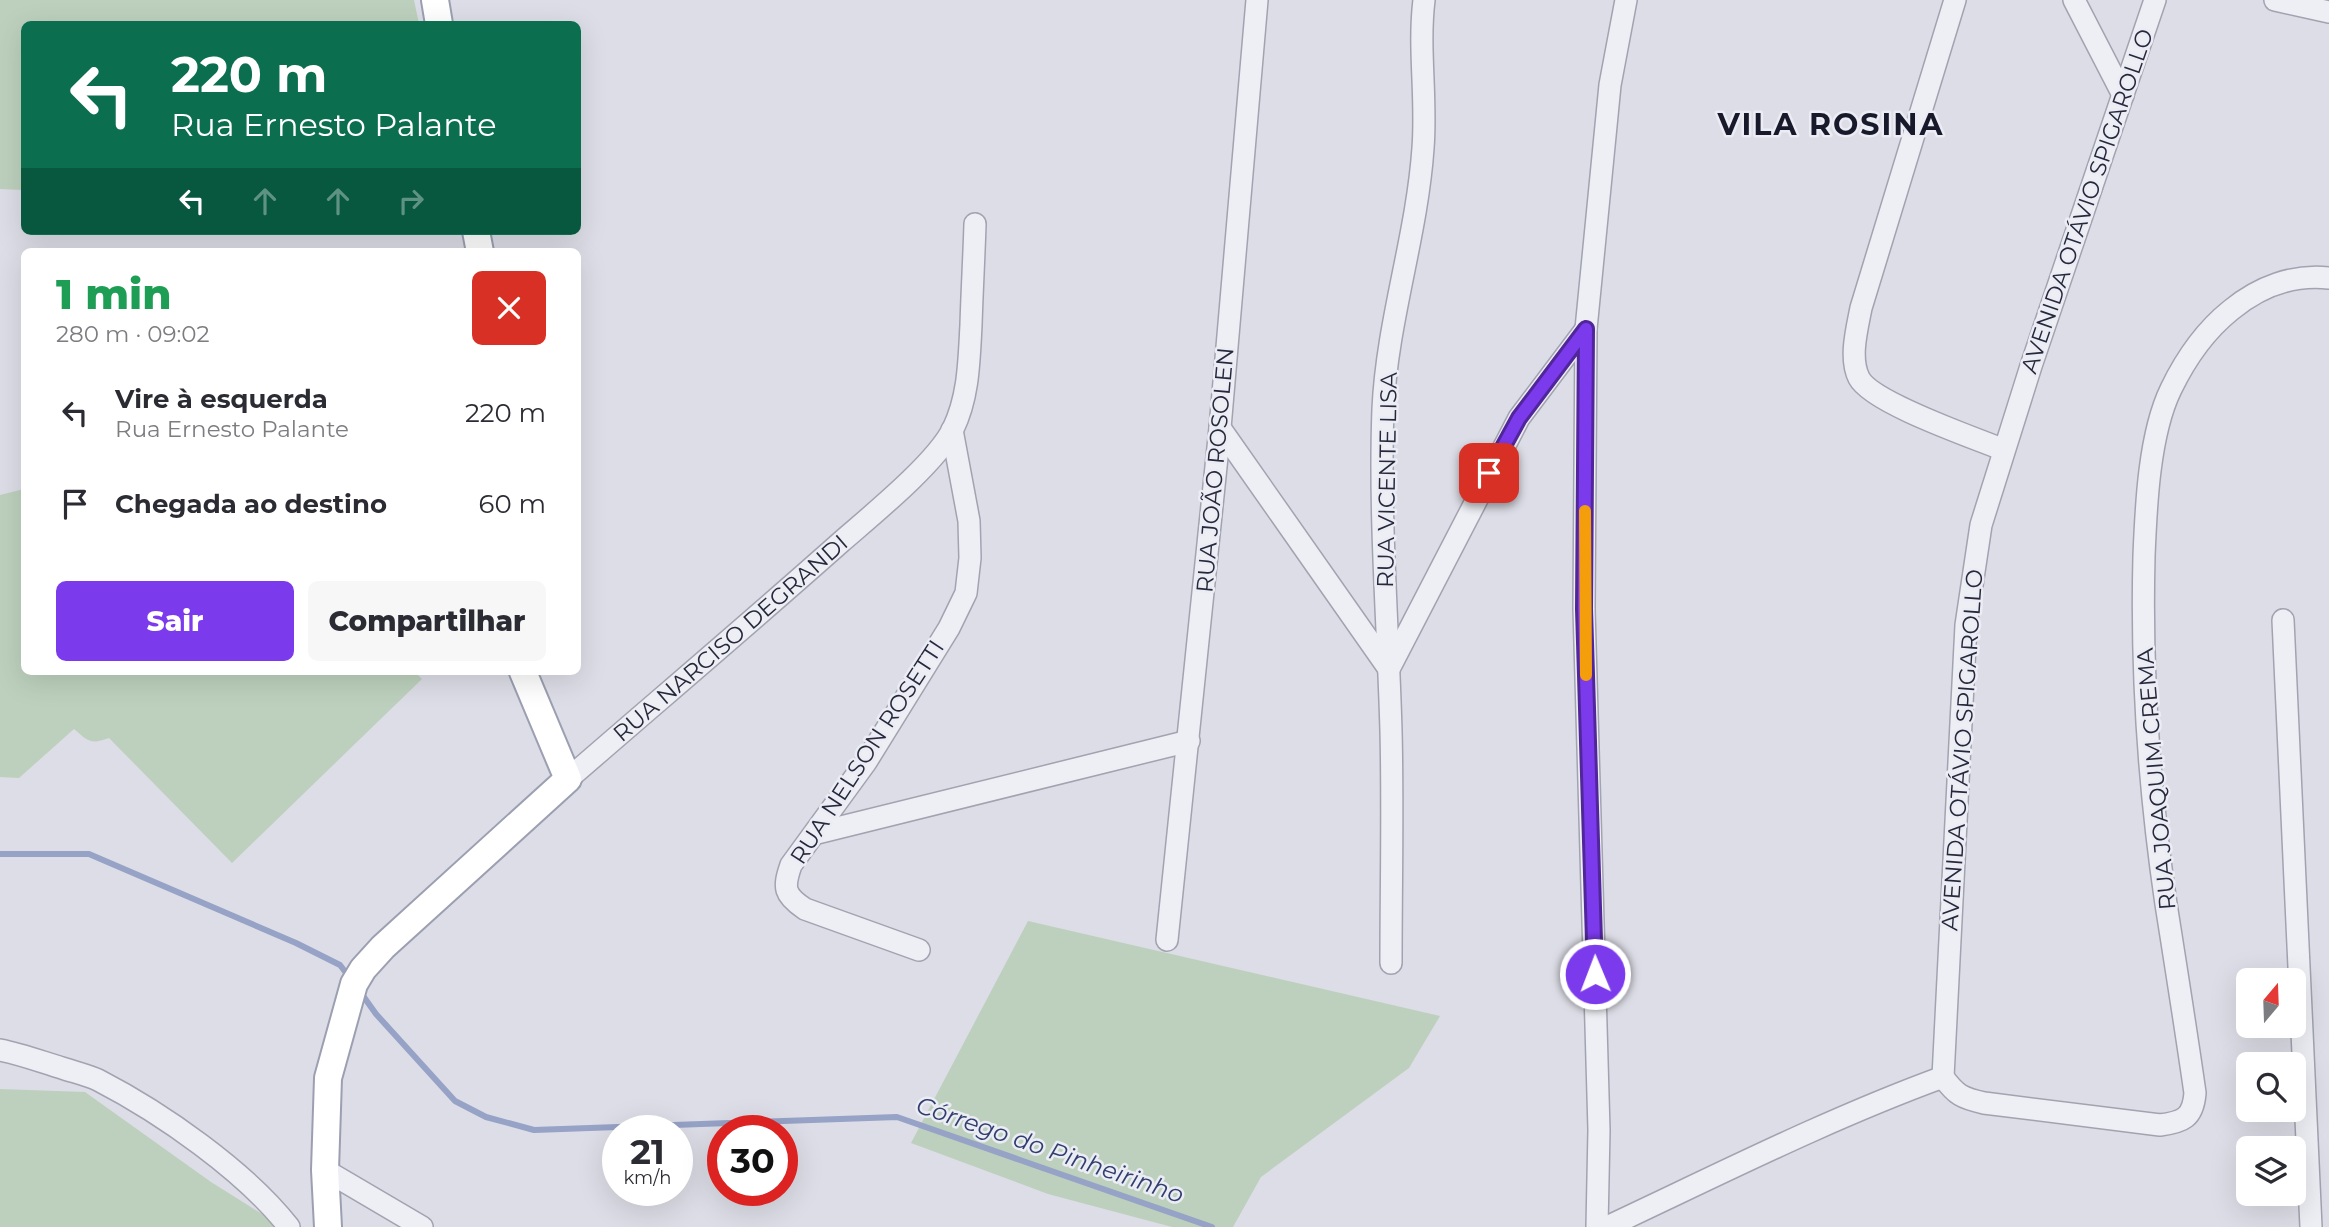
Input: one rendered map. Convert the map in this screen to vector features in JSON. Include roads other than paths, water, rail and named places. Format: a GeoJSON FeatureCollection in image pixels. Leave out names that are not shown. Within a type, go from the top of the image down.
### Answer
{"type":"FeatureCollection","features":[{"type":"Feature","properties":{"kind":"main road"},"geometry":{"type":"LineString","coordinates":[[435,0],[438,21]]}},
{"type":"Feature","properties":{"kind":"main road"},"geometry":{"type":"LineString","coordinates":[[524,675],[568,779]]}},
{"type":"Feature","properties":{"kind":"main road","name":"RUA NARCISO DEGRANDI"},"geometry":{"type":"LineString","coordinates":[[325,1170],[328,1078],[356,981],[383,947],[568,779]]}},
{"type":"Feature","properties":{"kind":"main road"},"geometry":{"type":"LineString","coordinates":[[325,1170],[328,1227]]}},
{"type":"Feature","properties":{"kind":"street","name":"RUA JOÃO ROSOLEN"},"geometry":{"type":"LineString","coordinates":[[1167,940],[1220,428],[1257,0]]}},
{"type":"Feature","properties":{"kind":"street","name":"RUA VICENTE LISA"},"geometry":{"type":"LineString","coordinates":[[1391,963],[1391,735],[1383,553],[1383,406],[1389,348],[1411,237],[1423,148],[1424,0]]}},
{"type":"Feature","properties":{"kind":"street"},"geometry":{"type":"LineString","coordinates":[[1597,1227],[1599,1130],[1584,609],[1586,329],[1610,85],[1626,0]]}},
{"type":"Feature","properties":{"kind":"street"},"geometry":{"type":"LineString","coordinates":[[1955,0],[1861,308],[1855,342],[1856,369],[1860,381],[1885,401],[2004,450]]}},
{"type":"Feature","properties":{"kind":"street"},"geometry":{"type":"LineString","coordinates":[[2074,0],[2123,95]]}},
{"type":"Feature","properties":{"kind":"street","name":"AVENIDA OTÁVIO SPIGAROLLO"},"geometry":{"type":"LineString","coordinates":[[1943,1077],[1942,1049],[1967,612],[1981,526],[2155,0]]}},
{"type":"Feature","properties":{"kind":"street"},"geometry":{"type":"LineString","coordinates":[[2276,0],[2329,12]]}},
{"type":"Feature","properties":{"kind":"street","name":"RUA NARCISO DEGRANDI"},"geometry":{"type":"LineString","coordinates":[[568,779],[861,525],[919,470],[952,430],[960,410],[968,373],[975,224]]}},
{"type":"Feature","properties":{"kind":"street","name":"RUA JOAQUIM CREMA"},"geometry":{"type":"LineString","coordinates":[[1943,1077],[1955,1093],[1967,1100],[1984,1103],[2160,1125],[2178,1122],[2189,1115],[2195,1093],[2166,902],[2150,765],[2145,687],[2143,608],[2146,509],[2158,429],[2170,390],[2189,357],[2218,321],[2250,294],[2288,280],[2313,276],[2329,278]]}},
{"type":"Feature","properties":{"kind":"street"},"geometry":{"type":"LineString","coordinates":[[1220,428],[1389,669],[1519,418],[1586,329]]}},
{"type":"Feature","properties":{"kind":"street","name":"RUA NELSON ROSETTI"},"geometry":{"type":"LineString","coordinates":[[919,950],[805,909],[792,900],[787,892],[786,879],[791,865],[847,791],[912,689],[949,628],[966,593],[970,558],[969,521],[952,430]]}},
{"type":"Feature","properties":{"kind":"street"},"geometry":{"type":"LineString","coordinates":[[2284,620],[2311,1227]]}},
{"type":"Feature","properties":{"kind":"street"},"geometry":{"type":"LineString","coordinates":[[817,832],[1189,741]]}},
{"type":"Feature","properties":{"kind":"street"},"geometry":{"type":"LineString","coordinates":[[0,1050],[96,1079],[141,1106],[198,1143],[238,1174],[289,1227]]}},
{"type":"Feature","properties":{"kind":"street"},"geometry":{"type":"LineString","coordinates":[[1607,1227],[1830,1123],[1893,1095],[1943,1077]]}},
{"type":"Feature","properties":{"kind":"street"},"geometry":{"type":"LineString","coordinates":[[325,1170],[422,1227]]}},
{"type":"Feature","properties":{"kind":"waterway","name":"Córrego do Pinheirinho"},"geometry":{"type":"LineString","coordinates":[[0,854],[89,854],[296,943],[340,965],[350,978]]}},
{"type":"Feature","properties":{"kind":"waterway","name":"Córrego do Pinheirinho"},"geometry":{"type":"LineString","coordinates":[[361,993],[376,1014],[455,1101],[486,1117],[534,1130],[897,1117],[1212,1227]]}},
{"type":"Feature","properties":{"kind":"district","name":"VILA ROSINA"},"geometry":{"type":"Point","coordinates":[1831,125]}}]}
